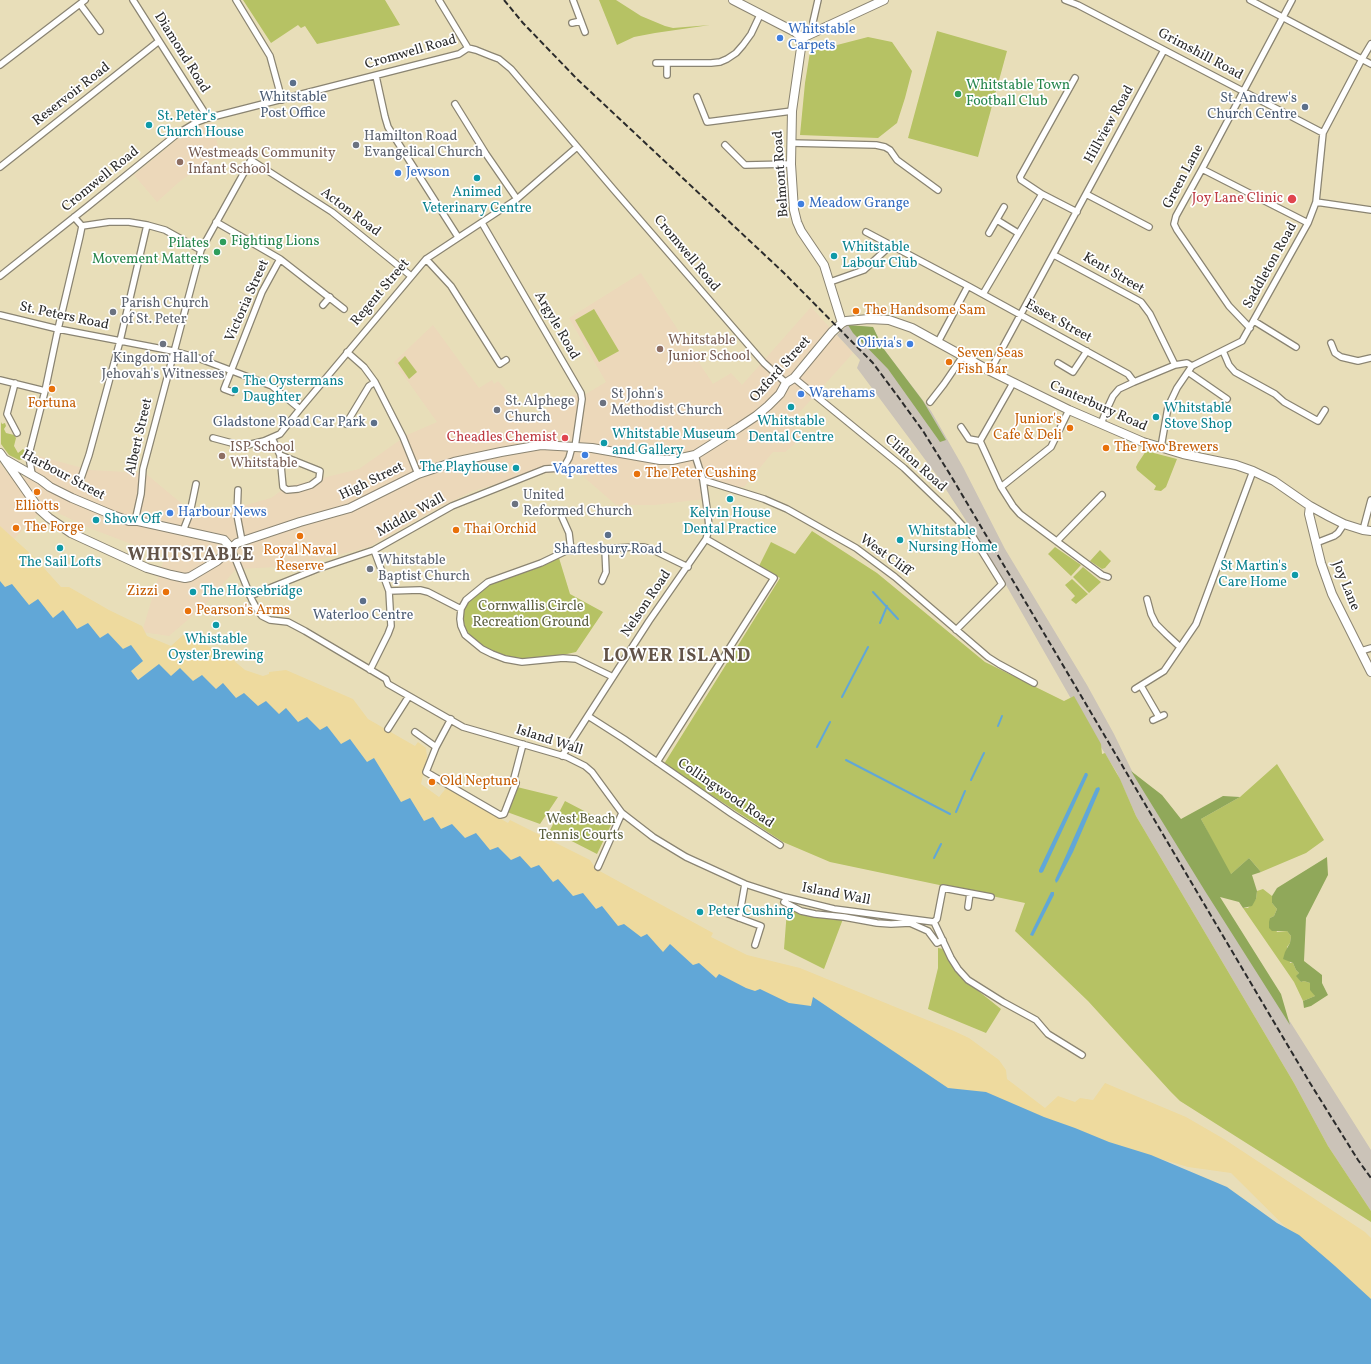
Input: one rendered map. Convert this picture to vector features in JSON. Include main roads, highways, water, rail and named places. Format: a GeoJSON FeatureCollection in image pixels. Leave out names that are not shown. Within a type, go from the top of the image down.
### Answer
{"type":"FeatureCollection","features":[{"type":"Feature","properties":{"kind":"main road"},"geometry":{"type":"LineString","coordinates":[[733,0],[795,32],[802,38],[884,0]]}},
{"type":"Feature","properties":{"kind":"main road","name":"Belmont Road"},"geometry":{"type":"LineString","coordinates":[[802,38],[792,112],[791,164],[794,210],[797,222],[824,265],[842,323]]}},
{"type":"Feature","properties":{"kind":"main road","name":"Canterbury Road"},"geometry":{"type":"LineString","coordinates":[[842,323],[846,321],[869,319],[889,320],[912,328],[990,371],[1069,410],[1143,442],[1183,454],[1236,465],[1253,471],[1274,481],[1323,514],[1344,524],[1367,530]]}},
{"type":"Feature","properties":{"kind":"main road","name":"Oxford Street"},"geometry":{"type":"LineString","coordinates":[[574,447],[592,448],[660,460],[672,460],[695,455],[756,416],[780,394],[786,383],[794,378],[832,332],[842,323]]}},
{"type":"Feature","properties":{"kind":"main road","name":"High Street"},"geometry":{"type":"LineString","coordinates":[[20,481],[44,514],[71,533],[147,568],[185,578],[195,575],[217,561],[237,543],[300,522],[350,508],[418,474],[436,467],[454,462],[541,445],[574,447]]}},
{"type":"Feature","properties":{"kind":"main road"},"geometry":{"type":"LineString","coordinates":[[2,456],[20,481]]}},
{"type":"Feature","properties":{"kind":"main road","name":"Harbour Street"},"geometry":{"type":"LineString","coordinates":[[2,456],[50,487],[114,516],[129,521],[224,540],[231,548]]}},
{"type":"Feature","properties":{"kind":"main road"},"geometry":{"type":"LineString","coordinates":[[20,481],[22,474],[30,473]]}},
{"type":"Feature","properties":{"kind":"main road","name":"Joy Lane"},"geometry":{"type":"LineString","coordinates":[[1310,506],[1309,514],[1316,543],[1321,563],[1332,594],[1371,672]]}},
{"type":"Feature","properties":{"kind":"water"},"geometry":{"type":"Polygon","coordinates":[[[0,581],[5,587],[12,584],[29,605],[38,599],[53,618],[63,610],[77,629],[88,623],[100,638],[108,633],[123,649],[131,645],[143,661],[131,671],[138,680],[159,664],[171,676],[180,668],[193,681],[202,675],[216,689],[223,683],[236,698],[244,693],[258,706],[266,701],[279,714],[286,708],[298,722],[307,717],[320,730],[327,726],[341,744],[350,739],[367,762],[374,758],[401,802],[410,798],[424,821],[433,817],[441,829],[452,824],[465,838],[476,833],[490,850],[498,847],[511,860],[520,856],[531,868],[539,865],[553,882],[558,879],[573,896],[583,893],[596,909],[602,906],[618,926],[624,924],[641,937],[647,934],[663,952],[670,944],[693,965],[699,963],[716,978],[719,974],[746,988],[755,991],[760,989],[789,1003],[811,1006],[813,997],[948,1088],[986,1092],[1044,1117],[1109,1142],[1151,1155],[1227,1187],[1277,1223],[1299,1235],[1371,1299],[1371,1364],[0,1364],[0,581]]]}},
{"type":"Feature","properties":{"kind":"water"},"geometry":{"type":"Polygon","coordinates":[[[1085,773],[1088,775],[1043,872],[1041,873],[1039,870],[1085,773]]]}},
{"type":"Feature","properties":{"kind":"water"},"geometry":{"type":"Polygon","coordinates":[[[1099,787],[1100,789],[1073,852],[1056,883],[1055,880],[1096,788],[1099,787]]]}},
{"type":"Feature","properties":{"kind":"water"},"geometry":{"type":"Polygon","coordinates":[[[1051,892],[1054,892],[1054,895],[1033,936],[1030,935],[1051,892]]]}},
{"type":"Feature","properties":{"kind":"waterway"},"geometry":{"type":"LineString","coordinates":[[873,592],[898,619]]}},
{"type":"Feature","properties":{"kind":"waterway"},"geometry":{"type":"LineString","coordinates":[[880,623],[887,606]]}},
{"type":"Feature","properties":{"kind":"waterway"},"geometry":{"type":"LineString","coordinates":[[842,697],[868,647]]}},
{"type":"Feature","properties":{"kind":"waterway"},"geometry":{"type":"LineString","coordinates":[[998,726],[1002,716]]}},
{"type":"Feature","properties":{"kind":"waterway"},"geometry":{"type":"LineString","coordinates":[[817,747],[830,722]]}},
{"type":"Feature","properties":{"kind":"waterway"},"geometry":{"type":"LineString","coordinates":[[971,780],[984,753]]}},
{"type":"Feature","properties":{"kind":"waterway"},"geometry":{"type":"LineString","coordinates":[[846,760],[950,814]]}},
{"type":"Feature","properties":{"kind":"waterway"},"geometry":{"type":"LineString","coordinates":[[956,812],[965,791]]}},
{"type":"Feature","properties":{"kind":"waterway"},"geometry":{"type":"LineString","coordinates":[[934,858],[941,844]]}},
{"type":"Feature","properties":{"kind":"railway"},"geometry":{"type":"LineString","coordinates":[[504,0],[523,23],[577,79],[784,273],[873,363],[899,398],[923,431],[951,476],[1310,1083],[1358,1160],[1371,1178]]}},
{"type":"Feature","properties":{"kind":"place","name":"Whitstable Carpets"},"geometry":{"type":"Point","coordinates":[780,38]}},
{"type":"Feature","properties":{"kind":"place","name":"Whitstable Post Office"},"geometry":{"type":"Point","coordinates":[293,83]}},
{"type":"Feature","properties":{"kind":"place","name":"Whitstable Town Football Club"},"geometry":{"type":"Point","coordinates":[958,94]}},
{"type":"Feature","properties":{"kind":"place","name":"St. Andrew's Church Centre"},"geometry":{"type":"Point","coordinates":[1305,107]}},
{"type":"Feature","properties":{"kind":"place","name":"St. Peter's Church House"},"geometry":{"type":"Point","coordinates":[149,125]}},
{"type":"Feature","properties":{"kind":"place","name":"Hamilton Road Evangelical Church"},"geometry":{"type":"Point","coordinates":[356,145]}},
{"type":"Feature","properties":{"kind":"place","name":"Westmeads Community Infant School"},"geometry":{"type":"Point","coordinates":[180,162]}},
{"type":"Feature","properties":{"kind":"place","name":"Jewson"},"geometry":{"type":"Point","coordinates":[398,173]}},
{"type":"Feature","properties":{"kind":"place","name":"Animed Veterinary Centre"},"geometry":{"type":"Point","coordinates":[477,178]}},
{"type":"Feature","properties":{"kind":"place","name":"Joy Lane Clinic"},"geometry":{"type":"Point","coordinates":[1292,199]}},
{"type":"Feature","properties":{"kind":"place","name":"Meadow Grange"},"geometry":{"type":"Point","coordinates":[801,204]}},
{"type":"Feature","properties":{"kind":"place","name":"Fighting Lions"},"geometry":{"type":"Point","coordinates":[223,242]}},
{"type":"Feature","properties":{"kind":"place","name":"Pilates Movement Matters"},"geometry":{"type":"Point","coordinates":[217,252]}},
{"type":"Feature","properties":{"kind":"place","name":"Whitstable Labour Club"},"geometry":{"type":"Point","coordinates":[834,256]}},
{"type":"Feature","properties":{"kind":"place","name":"The Handsome Sam"},"geometry":{"type":"Point","coordinates":[856,311]}},
{"type":"Feature","properties":{"kind":"place","name":"Parish Church of St. Peter"},"geometry":{"type":"Point","coordinates":[113,312]}},
{"type":"Feature","properties":{"kind":"place","name":"Kingdom Hall of Jehovah's Witnesses"},"geometry":{"type":"Point","coordinates":[163,344]}},
{"type":"Feature","properties":{"kind":"place","name":"Olivia's"},"geometry":{"type":"Point","coordinates":[910,344]}},
{"type":"Feature","properties":{"kind":"place","name":"Whitstable Junior School"},"geometry":{"type":"Point","coordinates":[660,349]}},
{"type":"Feature","properties":{"kind":"place","name":"Seven Seas Fish Bar"},"geometry":{"type":"Point","coordinates":[949,362]}},
{"type":"Feature","properties":{"kind":"place","name":"Fortuna"},"geometry":{"type":"Point","coordinates":[52,389]}},
{"type":"Feature","properties":{"kind":"place","name":"The Oystermans Daughter"},"geometry":{"type":"Point","coordinates":[235,390]}},
{"type":"Feature","properties":{"kind":"place","name":"Warehams"},"geometry":{"type":"Point","coordinates":[801,394]}},
{"type":"Feature","properties":{"kind":"place","name":"St John's Methodist Church"},"geometry":{"type":"Point","coordinates":[603,403]}},
{"type":"Feature","properties":{"kind":"place","name":"Whitstable Dental Centre"},"geometry":{"type":"Point","coordinates":[791,407]}},
{"type":"Feature","properties":{"kind":"place","name":"St. Alphege Church"},"geometry":{"type":"Point","coordinates":[497,410]}},
{"type":"Feature","properties":{"kind":"place","name":"Whitstable Stove Shop"},"geometry":{"type":"Point","coordinates":[1156,417]}},
{"type":"Feature","properties":{"kind":"place","name":"Gladstone Road Car Park"},"geometry":{"type":"Point","coordinates":[374,423]}},
{"type":"Feature","properties":{"kind":"place","name":"Junior's Cafe & Deli"},"geometry":{"type":"Point","coordinates":[1070,428]}},
{"type":"Feature","properties":{"kind":"place","name":"Cheadles Chemist"},"geometry":{"type":"Point","coordinates":[565,438]}},
{"type":"Feature","properties":{"kind":"place","name":"Whitstable Museum and Gallery"},"geometry":{"type":"Point","coordinates":[604,443]}},
{"type":"Feature","properties":{"kind":"place","name":"The Two Brewers"},"geometry":{"type":"Point","coordinates":[1106,448]}},
{"type":"Feature","properties":{"kind":"place","name":"Vaparettes"},"geometry":{"type":"Point","coordinates":[585,455]}},
{"type":"Feature","properties":{"kind":"place","name":"ISP School Whitstable"},"geometry":{"type":"Point","coordinates":[222,456]}},
{"type":"Feature","properties":{"kind":"place","name":"The Playhouse"},"geometry":{"type":"Point","coordinates":[516,468]}},
{"type":"Feature","properties":{"kind":"place","name":"The Peter Cushing"},"geometry":{"type":"Point","coordinates":[637,474]}},
{"type":"Feature","properties":{"kind":"place","name":"Elliotts"},"geometry":{"type":"Point","coordinates":[37,492]}},
{"type":"Feature","properties":{"kind":"place","name":"Kelvin House Dental Practice"},"geometry":{"type":"Point","coordinates":[730,499]}},
{"type":"Feature","properties":{"kind":"place","name":"United Reformed Church"},"geometry":{"type":"Point","coordinates":[515,504]}},
{"type":"Feature","properties":{"kind":"place","name":"Harbour News"},"geometry":{"type":"Point","coordinates":[170,513]}},
{"type":"Feature","properties":{"kind":"place","name":"Show Off"},"geometry":{"type":"Point","coordinates":[96,520]}},
{"type":"Feature","properties":{"kind":"place","name":"The Forge"},"geometry":{"type":"Point","coordinates":[16,528]}},
{"type":"Feature","properties":{"kind":"place","name":"Thai Orchid"},"geometry":{"type":"Point","coordinates":[456,530]}},
{"type":"Feature","properties":{"kind":"place","name":"Shaftesbury Road"},"geometry":{"type":"Point","coordinates":[608,535]}},
{"type":"Feature","properties":{"kind":"place","name":"Royal Naval Reserve"},"geometry":{"type":"Point","coordinates":[300,536]}},
{"type":"Feature","properties":{"kind":"place","name":"Whitstable Nursing Home"},"geometry":{"type":"Point","coordinates":[900,540]}},
{"type":"Feature","properties":{"kind":"place","name":"The Sail Lofts"},"geometry":{"type":"Point","coordinates":[60,548]}},
{"type":"Feature","properties":{"kind":"place","name":"Whitstable Baptist Church"},"geometry":{"type":"Point","coordinates":[370,569]}},
{"type":"Feature","properties":{"kind":"place","name":"St Martin's Care Home"},"geometry":{"type":"Point","coordinates":[1295,575]}},
{"type":"Feature","properties":{"kind":"place","name":"Zizzi"},"geometry":{"type":"Point","coordinates":[166,592]}},
{"type":"Feature","properties":{"kind":"place","name":"The Horsebridge"},"geometry":{"type":"Point","coordinates":[193,592]}},
{"type":"Feature","properties":{"kind":"place","name":"Waterloo Centre"},"geometry":{"type":"Point","coordinates":[363,601]}},
{"type":"Feature","properties":{"kind":"place","name":"Pearson's Arms"},"geometry":{"type":"Point","coordinates":[188,611]}},
{"type":"Feature","properties":{"kind":"place","name":"Whistable Oyster Brewing"},"geometry":{"type":"Point","coordinates":[216,625]}},
{"type":"Feature","properties":{"kind":"place","name":"Old Neptune"},"geometry":{"type":"Point","coordinates":[432,782]}},
{"type":"Feature","properties":{"kind":"place","name":"Peter Cushing"},"geometry":{"type":"Point","coordinates":[700,912]}},
{"type":"Feature","properties":{"kind":"district","name":"WHITSTABLE"},"geometry":{"type":"Point","coordinates":[191,557]}},
{"type":"Feature","properties":{"kind":"district","name":"LOWER ISLAND"},"geometry":{"type":"Point","coordinates":[677,658]}},
{"type":"Feature","properties":{"kind":"park label","name":"Cornwallis Circle Recreation Ground"},"geometry":{"type":"Point","coordinates":[531,616]}},
{"type":"Feature","properties":{"kind":"park label","name":"West Beach Tennis Courts"},"geometry":{"type":"Point","coordinates":[581,828]}}]}
